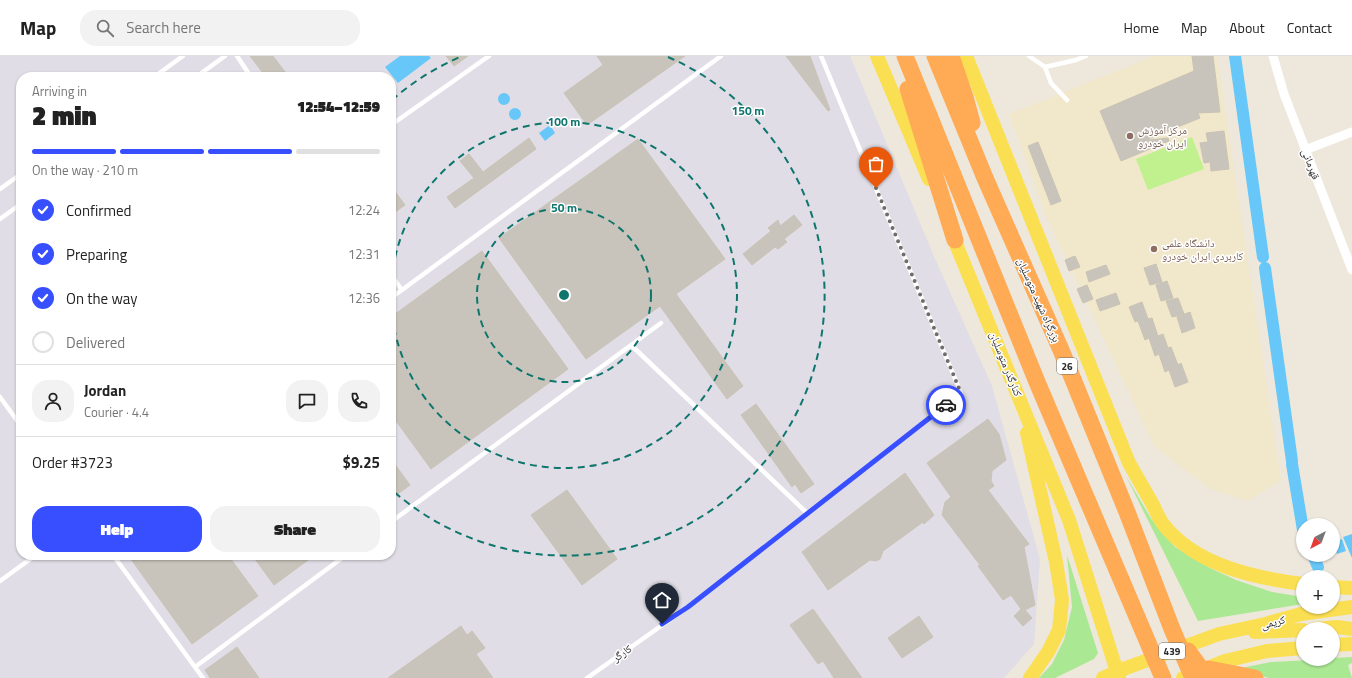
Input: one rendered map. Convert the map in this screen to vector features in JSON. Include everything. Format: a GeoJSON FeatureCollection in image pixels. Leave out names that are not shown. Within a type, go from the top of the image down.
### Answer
{"type":"FeatureCollection","features":[{"type":"Feature","properties":{"kind":"highway"},"geometry":{"type":"LineString","coordinates":[[898,56],[955,240]]}},
{"type":"Feature","properties":{"kind":"highway"},"geometry":{"type":"LineString","coordinates":[[905,56],[1037,382],[1163,678]]}},
{"type":"Feature","properties":{"kind":"highway","name":"بزرگراه شهید متوسلیان"},"geometry":{"type":"LineString","coordinates":[[935,56],[985,178],[1061,350],[1193,678]]}},
{"type":"Feature","properties":{"kind":"highway"},"geometry":{"type":"LineString","coordinates":[[951,56],[965,97],[985,178]]}},
{"type":"Feature","properties":{"kind":"highway"},"geometry":{"type":"LineString","coordinates":[[1172,629],[1209,673],[1255,678]]}},
{"type":"Feature","properties":{"kind":"main road","name":"کنارگذر متوسلیان"},"geometry":{"type":"LineString","coordinates":[[877,56],[955,240],[1069,520],[1120,672]]}},
{"type":"Feature","properties":{"kind":"main road"},"geometry":{"type":"LineString","coordinates":[[966,56],[1129,462],[1163,524],[1184,546],[1239,572],[1268,580],[1296,583]]}},
{"type":"Feature","properties":{"kind":"main road"},"geometry":{"type":"LineString","coordinates":[[1018,393],[1056,562],[1062,600],[1059,630],[1048,652],[1030,678]]}},
{"type":"Feature","properties":{"kind":"main road"},"geometry":{"type":"LineString","coordinates":[[1340,587],[1352,588]]}},
{"type":"Feature","properties":{"kind":"main road","name":"کریمی"},"geometry":{"type":"LineString","coordinates":[[1219,634],[1302,614],[1352,607]]}},
{"type":"Feature","properties":{"kind":"main road"},"geometry":{"type":"LineString","coordinates":[[1340,627],[1352,629]]}},
{"type":"Feature","properties":{"kind":"main road"},"geometry":{"type":"LineString","coordinates":[[1219,634],[1296,630]]}},
{"type":"Feature","properties":{"kind":"main road","name":"439"},"geometry":{"type":"LineString","coordinates":[[1103,678],[1219,634]]}},
{"type":"Feature","properties":{"kind":"main road"},"geometry":{"type":"LineString","coordinates":[[1340,645],[1352,644]]}},
{"type":"Feature","properties":{"kind":"main road"},"geometry":{"type":"LineString","coordinates":[[1183,678],[1209,673],[1225,661],[1267,651],[1296,649]]}},
{"type":"Feature","properties":{"kind":"street","name":"قهرمانی"},"geometry":{"type":"LineString","coordinates":[[1273,56],[1284,94],[1352,270]]}},
{"type":"Feature","properties":{"kind":"street"},"geometry":{"type":"LineString","coordinates":[[1305,150],[1352,132]]}},
{"type":"Feature","properties":{"kind":"lane"},"geometry":{"type":"LineString","coordinates":[[161,72],[183,56]]}},
{"type":"Feature","properties":{"kind":"lane"},"geometry":{"type":"LineString","coordinates":[[203,72],[225,56]]}},
{"type":"Feature","properties":{"kind":"lane"},"geometry":{"type":"LineString","coordinates":[[237,56],[248,72]]}},
{"type":"Feature","properties":{"kind":"lane"},"geometry":{"type":"LineString","coordinates":[[396,121],[489,56]]}},
{"type":"Feature","properties":{"kind":"lane"},"geometry":{"type":"LineString","coordinates":[[396,294],[721,56]]}},
{"type":"Feature","properties":{"kind":"lane","name":"کارگر"},"geometry":{"type":"LineString","coordinates":[[587,678],[688,607],[961,393],[821,56]]}},
{"type":"Feature","properties":{"kind":"lane"},"geometry":{"type":"LineString","coordinates":[[1029,56],[1045,67],[1051,83],[1067,100]]}},
{"type":"Feature","properties":{"kind":"lane"},"geometry":{"type":"LineString","coordinates":[[1045,67],[1076,60],[1086,56]]}},
{"type":"Feature","properties":{"kind":"lane"},"geometry":{"type":"LineString","coordinates":[[0,189],[16,178]]}},
{"type":"Feature","properties":{"kind":"lane"},"geometry":{"type":"LineString","coordinates":[[0,219],[16,208]]}},
{"type":"Feature","properties":{"kind":"lane"},"geometry":{"type":"LineString","coordinates":[[396,282],[402,290]]}},
{"type":"Feature","properties":{"kind":"lane"},"geometry":{"type":"LineString","coordinates":[[396,518],[661,323]]}},
{"type":"Feature","properties":{"kind":"lane"},"geometry":{"type":"LineString","coordinates":[[631,345],[808,513]]}},
{"type":"Feature","properties":{"kind":"lane"},"geometry":{"type":"LineString","coordinates":[[0,397],[16,419]]}},
{"type":"Feature","properties":{"kind":"lane"},"geometry":{"type":"LineString","coordinates":[[0,581],[29,560]]}},
{"type":"Feature","properties":{"kind":"lane"},"geometry":{"type":"LineString","coordinates":[[117,560],[203,678]]}},
{"type":"Feature","properties":{"kind":"lane"},"geometry":{"type":"LineString","coordinates":[[195,667],[339,560]]}},
{"type":"Feature","properties":{"kind":"shaded area"},"geometry":{"type":"Polygon","coordinates":[[[0,56],[850,56],[933,254],[992,386],[1040,559],[1034,644],[1004,678],[0,678],[0,56]]]}},
{"type":"Feature","properties":{"kind":"shaded area","name":"دانشگاه علمی کاربردی ایران خودرو"},"geometry":{"type":"Polygon","coordinates":[[[1154,56],[1217,56],[1281,480],[1248,501],[1210,489],[1154,446],[1046,216],[1009,114],[1154,56]]]}},
{"type":"Feature","properties":{"kind":"green space"},"geometry":{"type":"Polygon","coordinates":[[[1192,137],[1204,169],[1148,190],[1136,159],[1192,137]]]}},
{"type":"Feature","properties":{"kind":"green space"},"geometry":{"type":"Polygon","coordinates":[[[1126,476],[1152,520],[1175,547],[1212,569],[1236,580],[1272,592],[1296,596],[1296,605],[1198,621],[1126,476]]]}},
{"type":"Feature","properties":{"kind":"green space"},"geometry":{"type":"Polygon","coordinates":[[[1067,555],[1098,653],[1094,659],[1055,678],[1039,678],[1052,664],[1064,640],[1072,607],[1067,555]]]}},
{"type":"Feature","properties":{"kind":"green space"},"geometry":{"type":"Polygon","coordinates":[[[1352,657],[1352,663],[1348,665],[1352,678],[1269,678],[1236,669],[1271,662],[1296,661],[1296,666],[1340,666],[1340,658],[1352,657]]]}},
{"type":"Feature","properties":{"kind":"water"},"geometry":{"type":"Polygon","coordinates":[[[400,56],[429,56],[431,58],[398,83],[396,81],[396,72],[389,72],[385,67],[400,56]]]}},
{"type":"Feature","properties":{"kind":"water"},"geometry":{"type":"Polygon","coordinates":[[[502,93],[506,93],[510,99],[506,105],[502,105],[498,101],[498,97],[502,93]]]}},
{"type":"Feature","properties":{"kind":"water"},"geometry":{"type":"Polygon","coordinates":[[[517,108],[520,109],[520,119],[513,120],[510,119],[509,112],[510,109],[517,108]]]}},
{"type":"Feature","properties":{"kind":"water"},"geometry":{"type":"Polygon","coordinates":[[[550,125],[555,133],[545,141],[539,133],[550,125]]]}},
{"type":"Feature","properties":{"kind":"water"},"geometry":{"type":"Polygon","coordinates":[[[1352,534],[1352,558],[1343,537],[1352,534]]]}},
{"type":"Feature","properties":{"kind":"water"},"geometry":{"type":"Polygon","coordinates":[[[1342,539],[1346,551],[1340,553],[1340,540],[1342,539]]]}},
{"type":"Feature","properties":{"kind":"building"},"geometry":{"type":"Polygon","coordinates":[[[250,56],[273,56],[285,72],[262,72],[250,56]]]}},
{"type":"Feature","properties":{"kind":"building"},"geometry":{"type":"Polygon","coordinates":[[[446,56],[468,56],[454,66],[446,56]]]}},
{"type":"Feature","properties":{"kind":"building"},"geometry":{"type":"Polygon","coordinates":[[[597,56],[685,56],[587,125],[564,93],[603,65],[597,56]]]}},
{"type":"Feature","properties":{"kind":"building"},"geometry":{"type":"Polygon","coordinates":[[[786,56],[810,56],[830,110],[828,111],[786,56]]]}},
{"type":"Feature","properties":{"kind":"building"},"geometry":{"type":"Polygon","coordinates":[[[1192,56],[1213,56],[1220,112],[1198,113],[1200,118],[1148,139],[1168,138],[1169,141],[1121,161],[1100,111],[1194,71],[1192,56]]]}},
{"type":"Feature","properties":{"kind":"building"},"geometry":{"type":"Polygon","coordinates":[[[1224,131],[1229,169],[1211,171],[1210,162],[1204,163],[1200,143],[1208,142],[1206,133],[1224,131]]]}},
{"type":"Feature","properties":{"kind":"building"},"geometry":{"type":"Polygon","coordinates":[[[529,138],[536,149],[455,208],[447,197],[474,178],[460,161],[469,154],[483,172],[529,138]]]}},
{"type":"Feature","properties":{"kind":"building"},"geometry":{"type":"Polygon","coordinates":[[[638,139],[725,259],[676,294],[743,386],[727,399],[660,306],[586,359],[499,238],[638,139]]]}},
{"type":"Feature","properties":{"kind":"building"},"geometry":{"type":"Polygon","coordinates":[[[1038,142],[1061,201],[1051,205],[1028,146],[1038,142]]]}},
{"type":"Feature","properties":{"kind":"building"},"geometry":{"type":"Polygon","coordinates":[[[880,155],[888,168],[877,174],[869,161],[880,155]]]}},
{"type":"Feature","properties":{"kind":"building"},"geometry":{"type":"Polygon","coordinates":[[[396,193],[405,205],[396,211],[396,193]]]}},
{"type":"Feature","properties":{"kind":"building"},"geometry":{"type":"Polygon","coordinates":[[[794,215],[802,225],[784,239],[787,242],[778,249],[775,247],[752,265],[743,254],[771,231],[768,228],[778,220],[780,226],[794,215]]]}},
{"type":"Feature","properties":{"kind":"building"},"geometry":{"type":"Polygon","coordinates":[[[482,251],[568,369],[431,469],[396,421],[396,313],[482,251]]]}},
{"type":"Feature","properties":{"kind":"building"},"geometry":{"type":"Polygon","coordinates":[[[1075,256],[1080,267],[1069,271],[1065,260],[1075,256]]]}},
{"type":"Feature","properties":{"kind":"building"},"geometry":{"type":"Polygon","coordinates":[[[1156,264],[1162,282],[1150,285],[1144,268],[1156,264]]]}},
{"type":"Feature","properties":{"kind":"building"},"geometry":{"type":"Polygon","coordinates":[[[1106,265],[1110,274],[1089,282],[1086,272],[1106,265]]]}},
{"type":"Feature","properties":{"kind":"building"},"geometry":{"type":"Polygon","coordinates":[[[1167,281],[1173,298],[1161,301],[1156,285],[1167,281]]]}},
{"type":"Feature","properties":{"kind":"building"},"geometry":{"type":"Polygon","coordinates":[[[1087,285],[1093,299],[1083,303],[1077,289],[1087,285]]]}},
{"type":"Feature","properties":{"kind":"building"},"geometry":{"type":"Polygon","coordinates":[[[1116,293],[1120,304],[1100,311],[1096,300],[1116,293]]]}},
{"type":"Feature","properties":{"kind":"building"},"geometry":{"type":"Polygon","coordinates":[[[1178,298],[1184,314],[1172,317],[1166,301],[1178,298]]]}},
{"type":"Feature","properties":{"kind":"building"},"geometry":{"type":"Polygon","coordinates":[[[1142,302],[1148,319],[1152,318],[1158,336],[1163,334],[1168,348],[1171,347],[1178,365],[1181,363],[1188,382],[1175,387],[1169,370],[1165,372],[1159,354],[1155,356],[1149,338],[1145,340],[1138,321],[1135,322],[1129,307],[1142,302]]]}},
{"type":"Feature","properties":{"kind":"building"},"geometry":{"type":"Polygon","coordinates":[[[1190,312],[1195,328],[1182,333],[1177,317],[1190,312]]]}},
{"type":"Feature","properties":{"kind":"building"},"geometry":{"type":"Polygon","coordinates":[[[756,404],[814,484],[801,493],[795,484],[792,487],[741,415],[756,404]]]}},
{"type":"Feature","properties":{"kind":"building"},"geometry":{"type":"Polygon","coordinates":[[[988,419],[999,434],[1006,460],[992,471],[991,481],[994,486],[988,490],[1029,544],[1024,547],[1035,605],[1025,610],[1032,618],[1023,626],[1014,616],[1021,609],[1011,595],[1003,600],[978,566],[980,565],[942,515],[945,502],[951,497],[927,463],[988,419]]]}},
{"type":"Feature","properties":{"kind":"building"},"geometry":{"type":"Polygon","coordinates":[[[396,466],[410,485],[396,495],[396,466]]]}},
{"type":"Feature","properties":{"kind":"building"},"geometry":{"type":"Polygon","coordinates":[[[905,473],[934,515],[924,524],[923,522],[883,551],[880,559],[876,561],[870,560],[828,590],[802,552],[905,473]]]}},
{"type":"Feature","properties":{"kind":"building"},"geometry":{"type":"Polygon","coordinates":[[[567,490],[617,559],[582,585],[531,515],[567,490]]]}},
{"type":"Feature","properties":{"kind":"building"},"geometry":{"type":"Polygon","coordinates":[[[132,560],[232,560],[258,596],[192,644],[132,560]]]}},
{"type":"Feature","properties":{"kind":"building"},"geometry":{"type":"Polygon","coordinates":[[[256,560],[308,560],[274,585],[256,560]]]}},
{"type":"Feature","properties":{"kind":"building"},"geometry":{"type":"Polygon","coordinates":[[[813,609],[862,678],[834,678],[823,661],[818,664],[790,625],[813,609]]]}},
{"type":"Feature","properties":{"kind":"building"},"geometry":{"type":"Polygon","coordinates":[[[919,616],[933,637],[902,658],[888,638],[919,616]]]}},
{"type":"Feature","properties":{"kind":"building"},"geometry":{"type":"Polygon","coordinates":[[[461,626],[467,635],[472,631],[485,648],[476,654],[493,678],[388,678],[461,626]]]}},
{"type":"Feature","properties":{"kind":"building"},"geometry":{"type":"Polygon","coordinates":[[[237,647],[259,678],[210,678],[205,670],[237,647]]]}},
{"type":"Feature","properties":{"kind":"waterway"},"geometry":{"type":"LineString","coordinates":[[1235,56],[1263,257]]}},
{"type":"Feature","properties":{"kind":"waterway"},"geometry":{"type":"LineString","coordinates":[[1265,268],[1292,461]]}},
{"type":"Feature","properties":{"kind":"waterway"},"geometry":{"type":"LineString","coordinates":[[1292,464],[1301,518]]}},
{"type":"Feature","properties":{"kind":"waterway"},"geometry":{"type":"LineString","coordinates":[[1316,562],[1318,567]]}},
{"type":"Feature","properties":{"kind":"way so far"},"geometry":{"type":"LineString","coordinates":[[876,188],[961,393],[946,405]]}},
{"type":"Feature","properties":{"kind":"place","name":"مرکز آموزش ایران خودرو"},"geometry":{"type":"Point","coordinates":[1130,136]}},
{"type":"Feature","properties":{"kind":"place","name":"دانشگاه علمی کاربردی ایران خودرو"},"geometry":{"type":"Point","coordinates":[1154,249]}},
{"type":"Feature","properties":{"kind":"route"},"geometry":{"type":"LineString","coordinates":[[662,624],[688,607],[946,405]]}}]}
